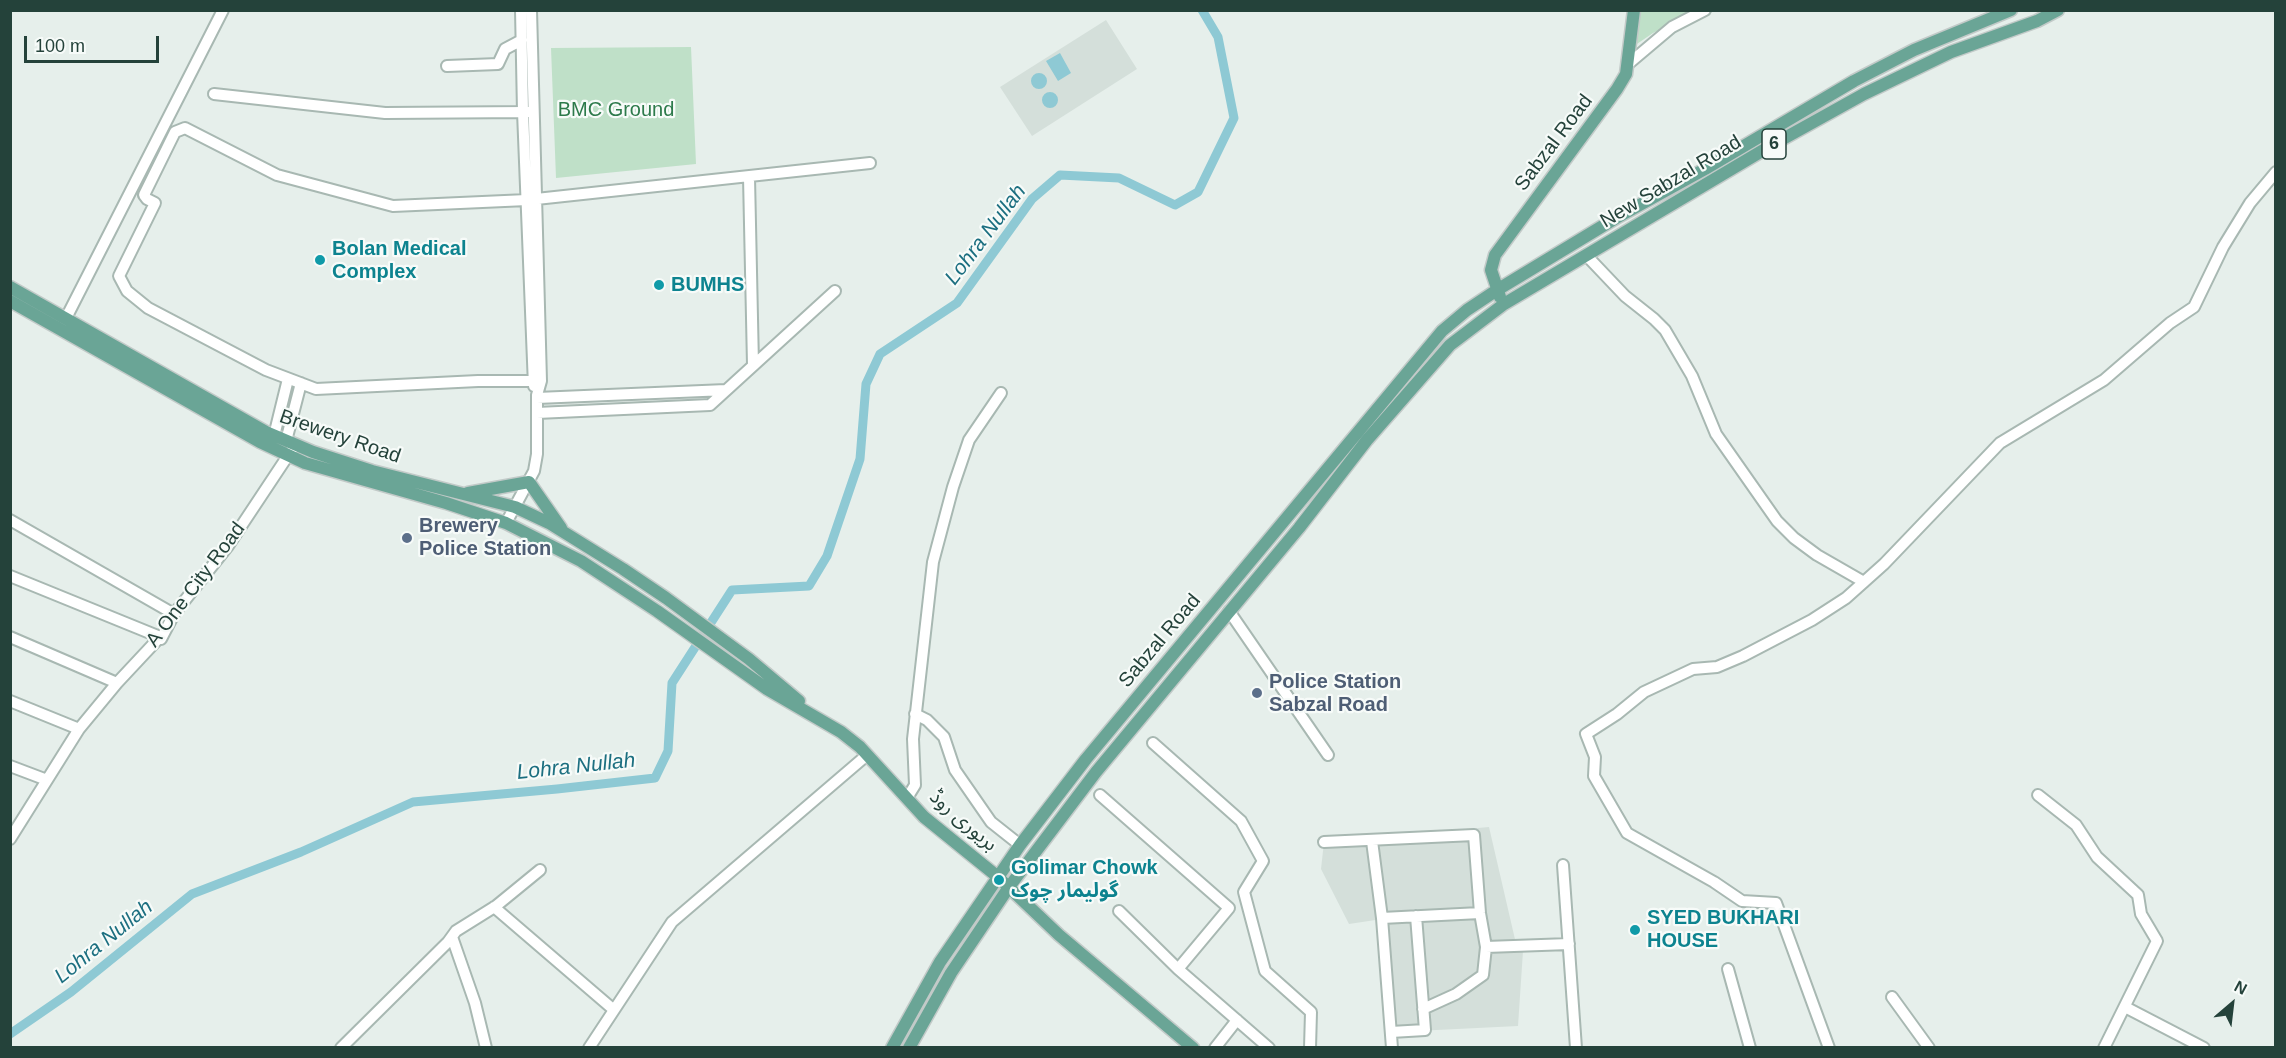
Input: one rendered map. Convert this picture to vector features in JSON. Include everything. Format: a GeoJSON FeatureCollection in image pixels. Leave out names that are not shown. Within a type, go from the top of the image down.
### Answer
{"type":"FeatureCollection","features":[{"type":"Feature","properties":{"kind":"main road","name":"Sabzal Road"},"geometry":{"type":"LineString","coordinates":[[909,1047],[951,973],[1009,887],[1096,772],[1299,528],[1367,440],[1450,345],[1504,304],[1491,270],[1495,255],[1626,74],[1634,10]]}},
{"type":"Feature","properties":{"kind":"main road","name":"New Sabzal Road"},"geometry":{"type":"LineString","coordinates":[[1497,290],[1854,81],[1914,50],[2011,10]]}},
{"type":"Feature","properties":{"kind":"main road","name":"New Sabzal Road"},"geometry":{"type":"LineString","coordinates":[[1504,304],[1772,145],[1864,94],[1950,52],[2037,21],[2058,10]]}},
{"type":"Feature","properties":{"kind":"main road","name":"Brewery Road"},"geometry":{"type":"LineString","coordinates":[[10,287],[63,324],[260,442],[286,444],[305,464],[446,503],[506,523],[581,561],[657,611],[767,689],[818,717]]}},
{"type":"Feature","properties":{"kind":"main road","name":"Sabzal Road"},"geometry":{"type":"LineString","coordinates":[[892,1047],[940,962],[1020,845],[1086,759],[1442,331],[1467,310],[1497,290]]}},
{"type":"Feature","properties":{"kind":"main road","name":"Brewery Road"},"geometry":{"type":"LineString","coordinates":[[10,301],[63,324],[286,444],[372,471],[515,507],[563,531],[666,598],[749,659],[818,717]]}},
{"type":"Feature","properties":{"kind":"main road"},"geometry":{"type":"LineString","coordinates":[[463,494],[529,482],[563,531]]}},
{"type":"Feature","properties":{"kind":"main road"},"geometry":{"type":"LineString","coordinates":[[1198,624],[1210,633]]}},
{"type":"Feature","properties":{"kind":"main road","name":"بریوری روڈ"},"geometry":{"type":"LineString","coordinates":[[818,717],[841,732],[867,756],[924,817],[998,877],[1059,935],[1193,1047]]}},
{"type":"Feature","properties":{"kind":"street"},"geometry":{"type":"LineString","coordinates":[[63,324],[223,10]]}},
{"type":"Feature","properties":{"kind":"street"},"geometry":{"type":"LineString","coordinates":[[506,523],[534,471],[537,454],[532,199],[521,10]]}},
{"type":"Feature","properties":{"kind":"street"},"geometry":{"type":"LineString","coordinates":[[528,112],[531,10]]}},
{"type":"Feature","properties":{"kind":"street"},"geometry":{"type":"LineString","coordinates":[[1627,65],[1672,27],[1705,10]]}},
{"type":"Feature","properties":{"kind":"street"},"geometry":{"type":"LineString","coordinates":[[447,66],[498,64],[505,49],[522,40]]}},
{"type":"Feature","properties":{"kind":"street"},"geometry":{"type":"LineString","coordinates":[[214,94],[385,113],[528,112]]}},
{"type":"Feature","properties":{"kind":"street"},"geometry":{"type":"LineString","coordinates":[[537,382],[478,381],[316,389],[266,370],[148,308],[122,285],[118,276],[155,203],[147,199],[144,195],[145,191],[175,132],[184,128],[277,175],[393,206],[532,199],[870,163]]}},
{"type":"Feature","properties":{"kind":"street"},"geometry":{"type":"LineString","coordinates":[[1829,1047],[1776,903],[1742,901],[1627,833],[1594,776],[1595,757],[1586,734],[1617,714],[1644,692],[1693,669],[1717,667],[1743,656],[1812,620],[1846,598],[1884,564],[2000,443],[2104,380],[2170,323],[2194,307],[2223,247],[2250,203],[2276,172]]}},
{"type":"Feature","properties":{"kind":"street"},"geometry":{"type":"LineString","coordinates":[[749,177],[753,365]]}},
{"type":"Feature","properties":{"kind":"street"},"geometry":{"type":"LineString","coordinates":[[1586,255],[1625,296],[1654,318],[1665,330],[1692,376],[1716,434],[1777,522],[1817,555],[1864,582]]}},
{"type":"Feature","properties":{"kind":"street"},"geometry":{"type":"LineString","coordinates":[[537,413],[710,405],[836,291]]}},
{"type":"Feature","properties":{"kind":"street"},"geometry":{"type":"LineString","coordinates":[[286,444],[288,379]]}},
{"type":"Feature","properties":{"kind":"street"},"geometry":{"type":"LineString","coordinates":[[286,444],[301,383]]}},
{"type":"Feature","properties":{"kind":"street"},"geometry":{"type":"LineString","coordinates":[[537,396],[726,390]]}},
{"type":"Feature","properties":{"kind":"street"},"geometry":{"type":"LineString","coordinates":[[907,798],[915,785],[913,740],[915,714],[933,562],[953,487],[969,440],[1001,393]]}},
{"type":"Feature","properties":{"kind":"street","name":"A One City Road"},"geometry":{"type":"LineString","coordinates":[[12,834],[79,729],[117,683],[160,637],[161,639],[174,614],[228,546],[286,444]]}},
{"type":"Feature","properties":{"kind":"street"},"geometry":{"type":"LineString","coordinates":[[10,520],[174,614]]}},
{"type":"Feature","properties":{"kind":"street"},"geometry":{"type":"LineString","coordinates":[[10,576],[160,637]]}},
{"type":"Feature","properties":{"kind":"street"},"geometry":{"type":"LineString","coordinates":[[1229,611],[1328,755]]}},
{"type":"Feature","properties":{"kind":"street"},"geometry":{"type":"LineString","coordinates":[[10,637],[117,683]]}},
{"type":"Feature","properties":{"kind":"street"},"geometry":{"type":"LineString","coordinates":[[10,701],[79,729]]}},
{"type":"Feature","properties":{"kind":"street"},"geometry":{"type":"LineString","coordinates":[[915,714],[927,720],[944,737],[955,770],[991,822],[1020,845]]}},
{"type":"Feature","properties":{"kind":"street"},"geometry":{"type":"LineString","coordinates":[[1153,743],[1241,821],[1263,861],[1244,892],[1265,971],[1311,1012],[1310,1047]]}},
{"type":"Feature","properties":{"kind":"street"},"geometry":{"type":"LineString","coordinates":[[590,1047],[672,922],[867,756]]}},
{"type":"Feature","properties":{"kind":"street"},"geometry":{"type":"LineString","coordinates":[[10,766],[47,780]]}},
{"type":"Feature","properties":{"kind":"street"},"geometry":{"type":"LineString","coordinates":[[1100,795],[1229,908],[1178,969]]}},
{"type":"Feature","properties":{"kind":"street"},"geometry":{"type":"LineString","coordinates":[[2038,795],[2076,825],[2097,857],[2138,895],[2141,914],[2157,941],[2104,1047]]}},
{"type":"Feature","properties":{"kind":"street"},"geometry":{"type":"LineString","coordinates":[[1324,842],[1474,835],[1480,913],[1486,947],[1483,975],[1456,994],[1423,1010]]}},
{"type":"Feature","properties":{"kind":"street"},"geometry":{"type":"LineString","coordinates":[[1372,841],[1382,918],[1392,1047]]}},
{"type":"Feature","properties":{"kind":"street"},"geometry":{"type":"LineString","coordinates":[[1563,866],[1576,1047]]}},
{"type":"Feature","properties":{"kind":"street"},"geometry":{"type":"LineString","coordinates":[[341,1047],[456,931],[494,908],[540,870]]}},
{"type":"Feature","properties":{"kind":"street"},"geometry":{"type":"LineString","coordinates":[[494,908],[614,1010]]}},
{"type":"Feature","properties":{"kind":"street"},"geometry":{"type":"LineString","coordinates":[[1119,911],[1178,969],[1269,1047]]}},
{"type":"Feature","properties":{"kind":"street"},"geometry":{"type":"LineString","coordinates":[[1382,918],[1480,913]]}},
{"type":"Feature","properties":{"kind":"street"},"geometry":{"type":"LineString","coordinates":[[1391,1032],[1425,1030],[1416,916]]}},
{"type":"Feature","properties":{"kind":"street"},"geometry":{"type":"LineString","coordinates":[[452,937],[475,1003],[486,1047]]}},
{"type":"Feature","properties":{"kind":"street"},"geometry":{"type":"LineString","coordinates":[[1486,947],[1569,944]]}},
{"type":"Feature","properties":{"kind":"street"},"geometry":{"type":"LineString","coordinates":[[1728,969],[1750,1047]]}},
{"type":"Feature","properties":{"kind":"street"},"geometry":{"type":"LineString","coordinates":[[1892,997],[1929,1047]]}},
{"type":"Feature","properties":{"kind":"street"},"geometry":{"type":"LineString","coordinates":[[2125,1007],[2204,1047]]}},
{"type":"Feature","properties":{"kind":"street"},"geometry":{"type":"LineString","coordinates":[[1215,1047],[1237,1020]]}},
{"type":"Feature","properties":{"kind":"shaded area"},"geometry":{"type":"Polygon","coordinates":[[[1106,20],[1137,69],[1032,136],[1000,87],[1106,20]]]}},
{"type":"Feature","properties":{"kind":"shaded area"},"geometry":{"type":"Polygon","coordinates":[[[1489,827],[1517,948],[1523,951],[1518,1026],[1396,1032],[1382,919],[1349,924],[1321,869],[1324,842],[1489,827]]]}},
{"type":"Feature","properties":{"kind":"green space"},"geometry":{"type":"Polygon","coordinates":[[[1634,11],[1698,11],[1653,33],[1631,48],[1634,11]]]}},
{"type":"Feature","properties":{"kind":"green space","name":"BMC Ground"},"geometry":{"type":"Polygon","coordinates":[[[691,47],[696,164],[556,178],[551,48],[691,47]]]}},
{"type":"Feature","properties":{"kind":"water"},"geometry":{"type":"Polygon","coordinates":[[[1060,53],[1071,73],[1058,81],[1046,61],[1060,53]]]}},
{"type":"Feature","properties":{"kind":"water"},"geometry":{"type":"Polygon","coordinates":[[[1036,73],[1042,73],[1047,81],[1045,87],[1036,89],[1031,84],[1031,78],[1036,73]]]}},
{"type":"Feature","properties":{"kind":"water"},"geometry":{"type":"Polygon","coordinates":[[[1047,92],[1053,92],[1058,100],[1056,106],[1047,108],[1042,103],[1042,97],[1047,92]]]}},
{"type":"Feature","properties":{"kind":"waterway","name":"Lohra Nullah"},"geometry":{"type":"LineString","coordinates":[[10,1034],[71,992],[192,894],[301,852],[413,802],[655,778],[668,751],[672,683],[732,590],[809,586],[827,556],[860,459],[866,384],[880,354],[957,303],[1032,199],[1060,175],[1119,178],[1175,205],[1198,192],[1234,118],[1218,37],[1202,10]]}},
{"type":"Feature","properties":{"kind":"place","name":"Bolan Medical Complex"},"geometry":{"type":"Point","coordinates":[320,260]}},
{"type":"Feature","properties":{"kind":"place","name":"BUMHS"},"geometry":{"type":"Point","coordinates":[659,285]}},
{"type":"Feature","properties":{"kind":"place","name":"Brewery Police Station"},"geometry":{"type":"Point","coordinates":[407,538]}},
{"type":"Feature","properties":{"kind":"place","name":"Police Station Sabzal Road"},"geometry":{"type":"Point","coordinates":[1257,693]}},
{"type":"Feature","properties":{"kind":"place","name":"Golimar Chowk گولیمار چوک"},"geometry":{"type":"Point","coordinates":[999,880]}},
{"type":"Feature","properties":{"kind":"place","name":"SYED BUKHARI HOUSE"},"geometry":{"type":"Point","coordinates":[1635,930]}}]}
